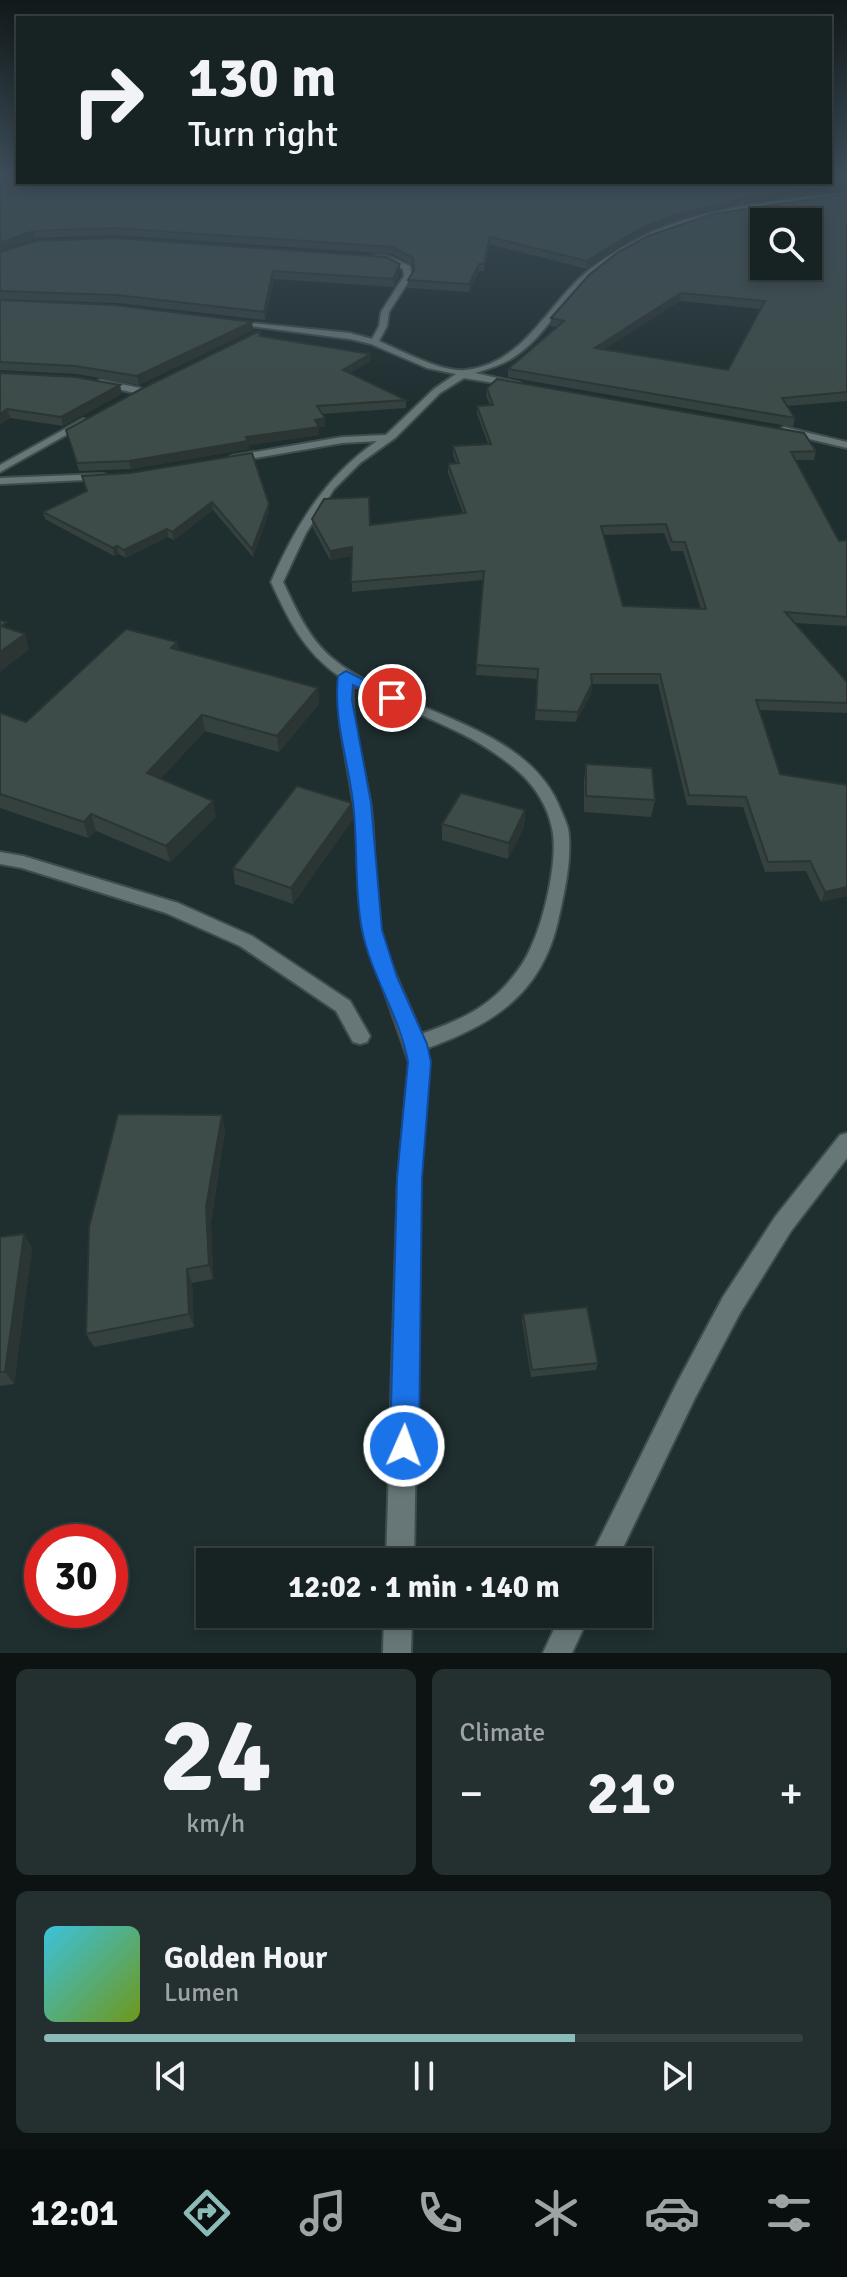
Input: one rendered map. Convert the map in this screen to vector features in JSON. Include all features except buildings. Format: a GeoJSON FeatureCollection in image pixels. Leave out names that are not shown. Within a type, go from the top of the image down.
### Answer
{"type":"FeatureCollection","features":[{"type":"Feature","properties":{"kind":"street"},"geometry":{"type":"LineString","coordinates":[[416,1044],[470,1024],[505,998],[530,969],[548,929],[559,862],[560,827],[542,784],[514,759],[462,730],[346,676],[308,643],[277,582],[296,537],[334,484],[355,462],[389,438],[443,387],[462,375],[493,365],[517,350],[585,278],[626,249]]}},
{"type":"Feature","properties":{"kind":"street"},"geometry":{"type":"LineString","coordinates":[[364,256],[399,263],[407,268],[408,276],[385,312],[383,326],[374,342]]}},
{"type":"Feature","properties":{"kind":"street"},"geometry":{"type":"LineString","coordinates":[[219,322],[374,342],[430,366],[530,387]]}},
{"type":"Feature","properties":{"kind":"street"},"geometry":{"type":"LineString","coordinates":[[258,335],[270,328]]}},
{"type":"Feature","properties":{"kind":"street"},"geometry":{"type":"LineString","coordinates":[[91,382],[140,391]]}},
{"type":"Feature","properties":{"kind":"street"},"geometry":{"type":"LineString","coordinates":[[129,397],[151,385]]}},
{"type":"Feature","properties":{"kind":"street"},"geometry":{"type":"LineString","coordinates":[[0,469],[93,416]]}},
{"type":"Feature","properties":{"kind":"street"},"geometry":{"type":"LineString","coordinates":[[773,428],[847,445]]}},
{"type":"Feature","properties":{"kind":"street"},"geometry":{"type":"LineString","coordinates":[[218,461],[342,440],[389,438]]}},
{"type":"Feature","properties":{"kind":"street"},"geometry":{"type":"LineString","coordinates":[[0,481],[116,476]]}},
{"type":"Feature","properties":{"kind":"street"},"geometry":{"type":"LineString","coordinates":[[346,676],[344,700],[362,803],[372,930],[387,977],[416,1044],[419,1062],[409,1178],[400,1548]]}},
{"type":"Feature","properties":{"kind":"street"},"geometry":{"type":"LineString","coordinates":[[0,858],[23,862],[172,908],[246,941],[343,1006],[360,1036]]}},
{"type":"Feature","properties":{"kind":"street"},"geometry":{"type":"LineString","coordinates":[[609,1548],[694,1375],[745,1285],[783,1224],[847,1142]]}},
{"type":"Feature","properties":{"kind":"street"},"geometry":{"type":"LineString","coordinates":[[397,1653],[398,1628]]}},
{"type":"Feature","properties":{"kind":"street"},"geometry":{"type":"LineString","coordinates":[[557,1653],[569,1628]]}},
{"type":"Feature","properties":{"kind":"route"},"geometry":{"type":"LineString","coordinates":[[392,698],[346,676],[344,700],[362,803],[372,930],[387,977],[416,1044],[419,1062],[409,1178],[404,1446]]}}]}
